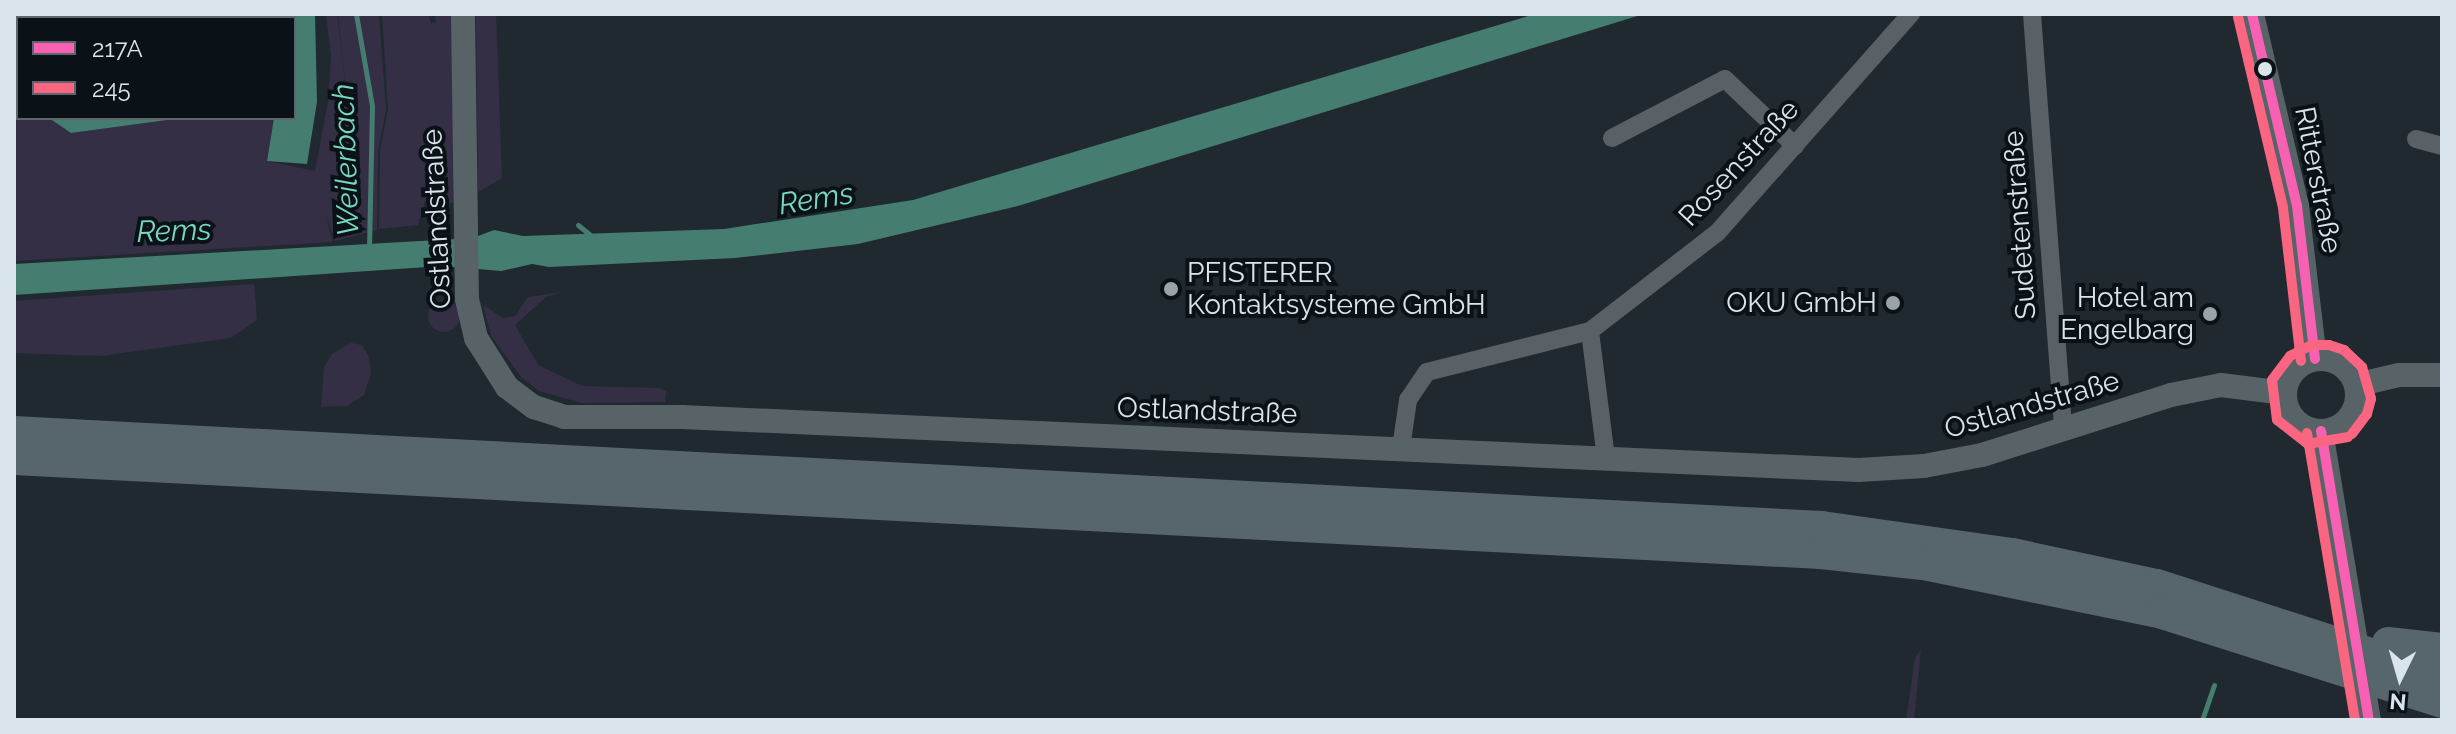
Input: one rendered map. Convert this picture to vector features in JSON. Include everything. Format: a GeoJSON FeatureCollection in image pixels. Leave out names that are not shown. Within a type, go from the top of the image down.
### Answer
{"type":"FeatureCollection","features":[{"type":"Feature","properties":{"kind":"highway"},"geometry":{"type":"LineString","coordinates":[[14,432],[1822,527],[2012,554],[2231,605],[2442,677]]}},
{"type":"Feature","properties":{"kind":"highway"},"geometry":{"type":"LineString","coordinates":[[14,459],[1821,553],[1929,565],[2101,599],[2246,638],[2442,702]]}},
{"type":"Feature","properties":{"kind":"highway"},"geometry":{"type":"LineString","coordinates":[[2231,605],[2259,604],[2372,639],[2442,649]]}},
{"type":"Feature","properties":{"kind":"street","name":"Ostlandstraße"},"geometry":{"type":"LineString","coordinates":[[463,14],[467,299],[476,338],[497,376],[519,398],[564,417],[682,417],[1888,469],[1982,455],[2171,395],[2221,385],[2284,393]]}},
{"type":"Feature","properties":{"kind":"street","name":"Rosenstraße"},"geometry":{"type":"LineString","coordinates":[[1401,448],[1408,400],[1427,372],[1590,331],[1717,233],[1911,14]]}},
{"type":"Feature","properties":{"kind":"street","name":"Sudetenstraße"},"geometry":{"type":"LineString","coordinates":[[2032,14],[2063,431]]}},
{"type":"Feature","properties":{"kind":"street","name":"Ritterstraße"},"geometry":{"type":"LineString","coordinates":[[2252,14],[2297,206],[2315,359]]}},
{"type":"Feature","properties":{"kind":"street"},"geometry":{"type":"LineString","coordinates":[[1612,138],[1725,79],[1795,146]]}},
{"type":"Feature","properties":{"kind":"street"},"geometry":{"type":"LineString","coordinates":[[2416,139],[2442,146]]}},
{"type":"Feature","properties":{"kind":"street"},"geometry":{"type":"LineString","coordinates":[[1590,331],[1606,458]]}},
{"type":"Feature","properties":{"kind":"street"},"geometry":{"type":"LineString","coordinates":[[2315,359],[2344,368],[2356,385],[2350,416],[2321,431],[2294,420],[2284,393],[2298,367],[2315,359]]}},
{"type":"Feature","properties":{"kind":"street"},"geometry":{"type":"LineString","coordinates":[[2356,385],[2399,375],[2442,375]]}},
{"type":"Feature","properties":{"kind":"street"},"geometry":{"type":"LineString","coordinates":[[2321,431],[2341,570],[2369,720]]}},
{"type":"Feature","properties":{"kind":"shaded area"},"geometry":{"type":"Polygon","coordinates":[[[82,14],[274,14],[274,16],[82,14]]]}},
{"type":"Feature","properties":{"kind":"shaded area"},"geometry":{"type":"Polygon","coordinates":[[[274,14],[315,14],[317,102],[307,164],[267,161],[274,120],[296,120],[296,16],[274,14]]]}},
{"type":"Feature","properties":{"kind":"shaded area"},"geometry":{"type":"Polygon","coordinates":[[[326,14],[337,14],[347,110],[339,139],[348,110],[338,14],[379,14],[386,110],[378,152],[377,230],[335,241],[325,213],[333,242],[14,261],[14,92],[16,120],[52,120],[71,133],[167,120],[274,120],[267,161],[315,171],[328,102],[331,56],[326,14]]]}},
{"type":"Feature","properties":{"kind":"shaded area"},"geometry":{"type":"Polygon","coordinates":[[[382,14],[428,14],[431,23],[436,22],[434,14],[453,14],[454,187],[453,203],[434,207],[425,201],[418,225],[379,229],[380,150],[388,109],[382,14]]]}},
{"type":"Feature","properties":{"kind":"shaded area"},"geometry":{"type":"Polygon","coordinates":[[[476,14],[496,14],[502,178],[478,192],[476,14]]]}},
{"type":"Feature","properties":{"kind":"shaded area"},"geometry":{"type":"Polygon","coordinates":[[[1535,14],[1644,14],[1018,206],[858,244],[735,258],[549,267],[532,264],[501,271],[442,266],[14,295],[14,264],[473,238],[494,230],[523,236],[724,229],[913,200],[1535,14]]]}},
{"type":"Feature","properties":{"kind":"shaded area"},"geometry":{"type":"Polygon","coordinates":[[[52,120],[167,120],[71,133],[52,120]]]}},
{"type":"Feature","properties":{"kind":"shaded area"},"geometry":{"type":"Polygon","coordinates":[[[254,284],[257,320],[231,338],[101,356],[14,353],[14,301],[254,284]]]}},
{"type":"Feature","properties":{"kind":"shaded area"},"geometry":{"type":"Polygon","coordinates":[[[563,292],[546,297],[515,325],[538,365],[582,386],[660,388],[666,391],[665,402],[582,403],[539,391],[522,378],[491,336],[483,305],[503,318],[515,316],[528,297],[563,292]]]}},
{"type":"Feature","properties":{"kind":"shaded area"},"geometry":{"type":"Polygon","coordinates":[[[444,300],[456,304],[460,316],[456,328],[444,332],[432,328],[428,316],[432,304],[444,300]]]}},
{"type":"Feature","properties":{"kind":"shaded area"},"geometry":{"type":"Polygon","coordinates":[[[351,343],[362,345],[369,357],[371,374],[364,395],[347,406],[321,407],[324,367],[332,354],[351,343]]]}},
{"type":"Feature","properties":{"kind":"shaded area"},"geometry":{"type":"Polygon","coordinates":[[[1921,649],[1914,720],[1906,720],[1915,658],[1921,649]]]}},
{"type":"Feature","properties":{"kind":"waterway","name":"Weilerbach"},"geometry":{"type":"LineString","coordinates":[[356,14],[372,106],[369,248]]}},
{"type":"Feature","properties":{"kind":"waterway"},"geometry":{"type":"LineString","coordinates":[[578,225],[593,237]]}},
{"type":"Feature","properties":{"kind":"waterway"},"geometry":{"type":"LineString","coordinates":[[2202,720],[2214,685]]}},
{"type":"Feature","properties":{"kind":"transit line","name":"217A"},"geometry":{"type":"LineString","coordinates":[[2252,14],[2297,206],[2315,359]]}},
{"type":"Feature","properties":{"kind":"transit line","name":"245"},"geometry":{"type":"LineString","coordinates":[[2238,17],[2283,208],[2301,361]]}},
{"type":"Feature","properties":{"kind":"transit line","name":"245"},"geometry":{"type":"LineString","coordinates":[[2348,437],[2308,444],[2277,420],[2272,380],[2290,356],[2312,345],[2329,345],[2344,350],[2362,367],[2371,399],[2367,414],[2352,434]]}},
{"type":"Feature","properties":{"kind":"transit line","name":"217A"},"geometry":{"type":"LineString","coordinates":[[2321,431],[2369,720]]}},
{"type":"Feature","properties":{"kind":"transit line","name":"245"},"geometry":{"type":"LineString","coordinates":[[2307,433],[2355,720]]}},
{"type":"Feature","properties":{"kind":"place","name":"PFISTERER Kontaktsysteme GmbH"},"geometry":{"type":"Point","coordinates":[1171,289]}},
{"type":"Feature","properties":{"kind":"place","name":"OKU GmbH"},"geometry":{"type":"Point","coordinates":[1893,303]}},
{"type":"Feature","properties":{"kind":"place","name":"Hotel am Engelbarg"},"geometry":{"type":"Point","coordinates":[2210,314]}},
{"type":"Feature","properties":{"kind":"water label","name":"Rems"},"geometry":{"type":"Point","coordinates":[816,199]}},
{"type":"Feature","properties":{"kind":"water label","name":"Rems"},"geometry":{"type":"Point","coordinates":[174,231]}}]}
